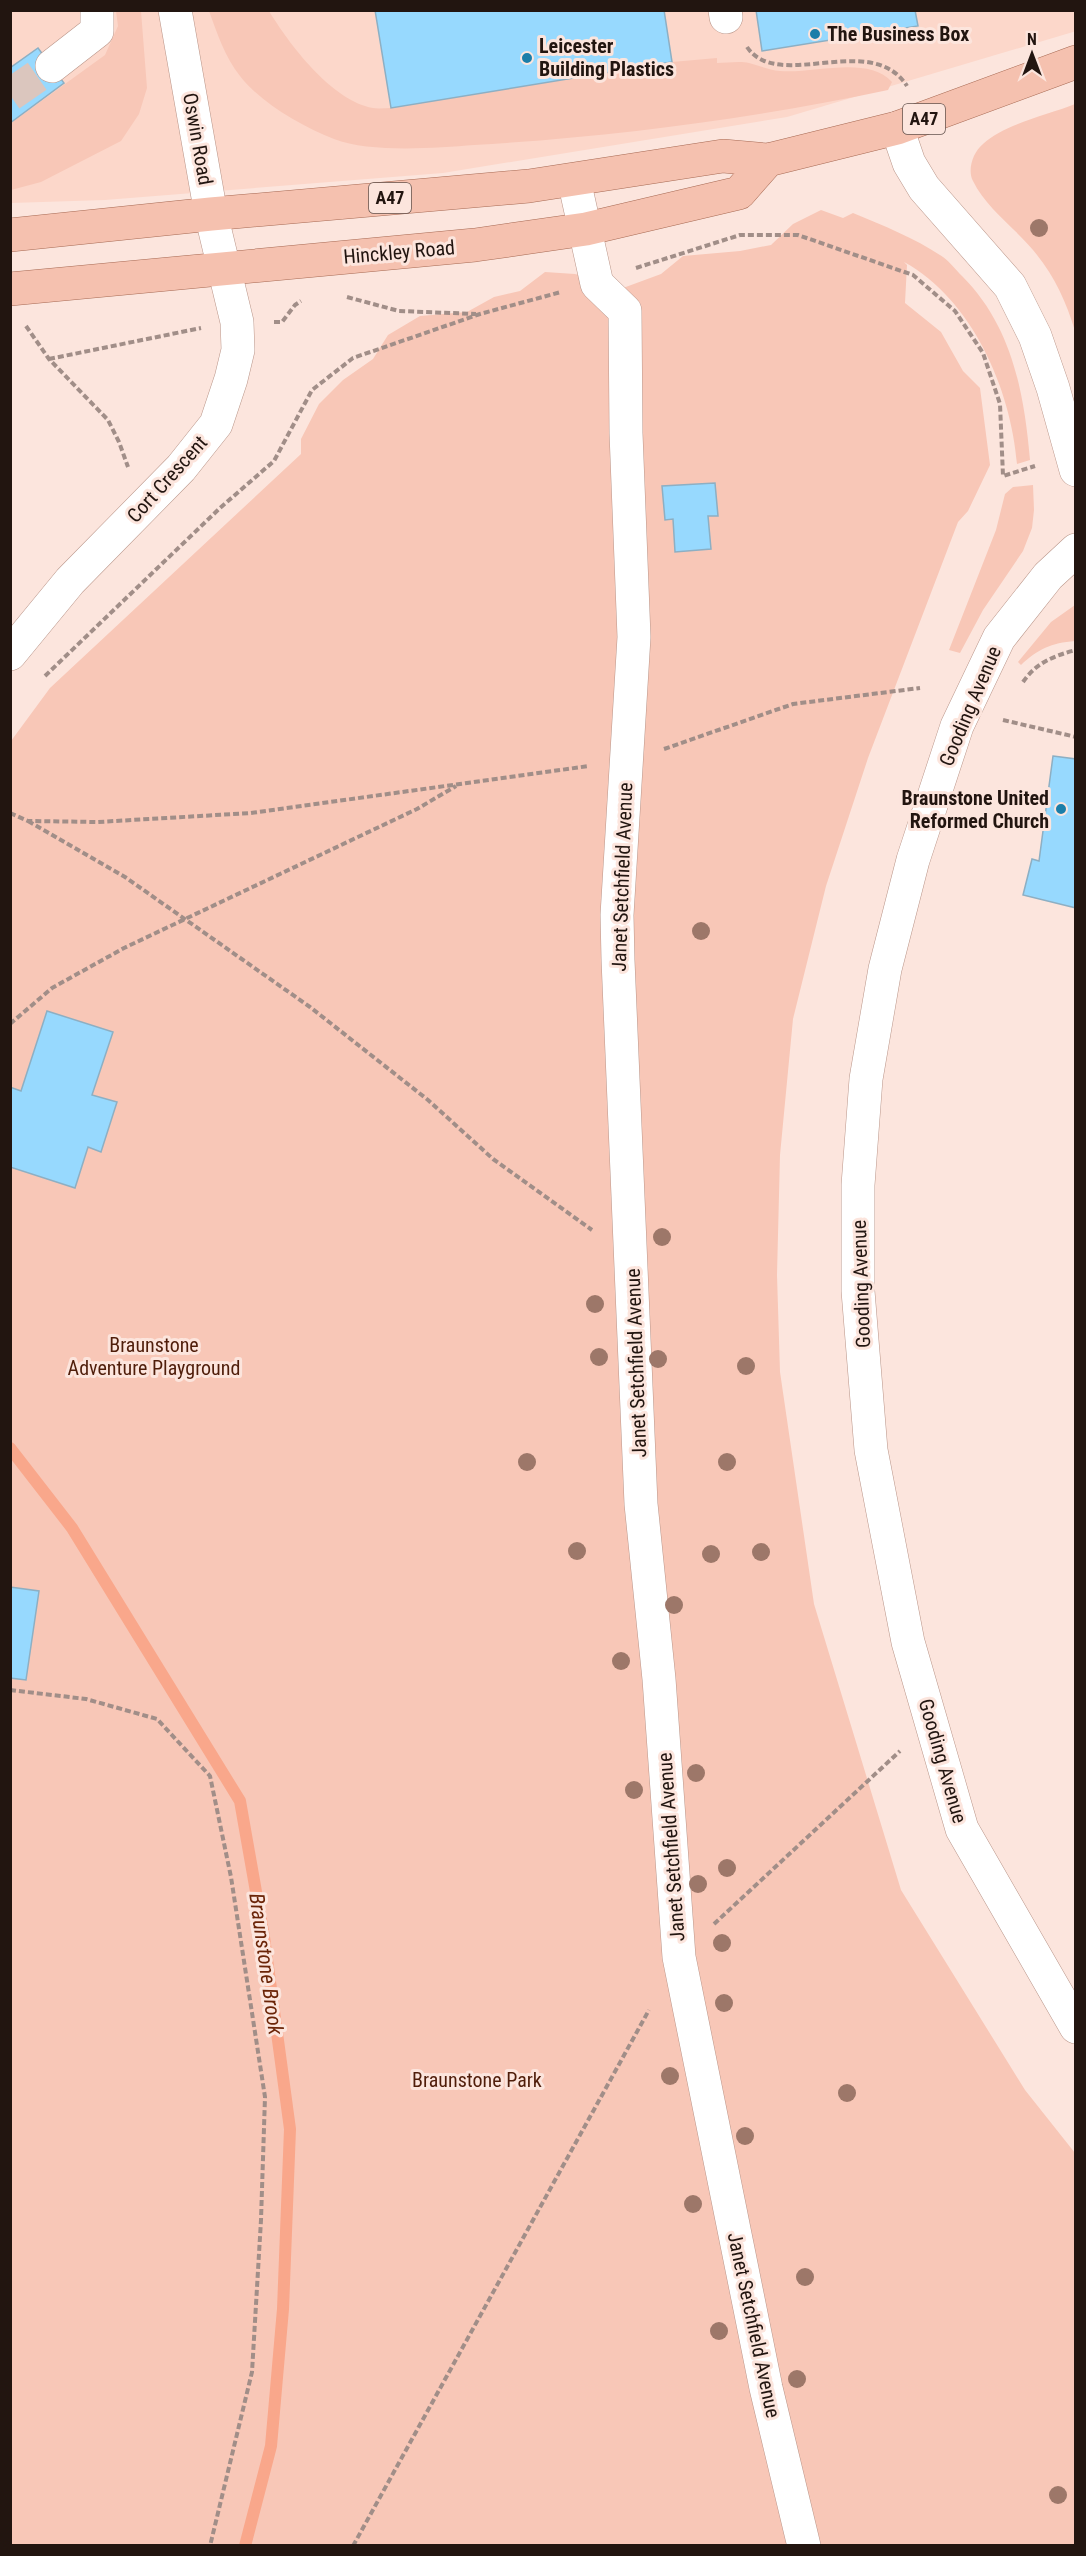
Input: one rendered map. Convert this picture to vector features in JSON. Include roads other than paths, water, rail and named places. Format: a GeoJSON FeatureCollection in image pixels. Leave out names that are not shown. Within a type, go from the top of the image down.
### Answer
{"type":"FeatureCollection","features":[{"type":"Feature","properties":{"kind":"main road","name":"A47"},"geometry":{"type":"LineString","coordinates":[[10,235],[574,180],[723,156],[768,160],[909,124],[1076,62]]}},
{"type":"Feature","properties":{"kind":"main road","name":"Hinckley Road"},"geometry":{"type":"LineString","coordinates":[[13,289],[475,245],[586,229],[739,193],[768,160]]}},
{"type":"Feature","properties":{"kind":"street"},"geometry":{"type":"LineString","coordinates":[[52,66],[97,31],[97,10]]}},
{"type":"Feature","properties":{"kind":"street","name":"Oswin Road"},"geometry":{"type":"LineString","coordinates":[[175,10],[222,268]]}},
{"type":"Feature","properties":{"kind":"street"},"geometry":{"type":"LineString","coordinates":[[909,124],[909,163],[924,189],[1010,286],[1035,336],[1053,388],[1073,462]]}},
{"type":"Feature","properties":{"kind":"street"},"geometry":{"type":"LineString","coordinates":[[574,180],[586,229]]}},
{"type":"Feature","properties":{"kind":"street","name":"Janet Setchfield Avenue"},"geometry":{"type":"LineString","coordinates":[[586,229],[597,284],[625,310],[626,433],[634,637],[617,915],[641,1504],[660,1679],[679,1957],[766,2388],[804,2546]]}},
{"type":"Feature","properties":{"kind":"street","name":"Cort Crescent"},"geometry":{"type":"LineString","coordinates":[[11,651],[70,581],[181,468],[216,424],[238,350],[237,322],[222,268]]}},
{"type":"Feature","properties":{"kind":"street","name":"Gooding Avenue"},"geometry":{"type":"LineString","coordinates":[[1076,550],[1048,576],[999,638],[957,726],[912,860],[885,969],[866,1079],[858,1185],[858,1291],[871,1450],[908,1642],[962,1829],[1076,2027]]}},
{"type":"Feature","properties":{"kind":"waterway","name":"Braunstone Brook"},"geometry":{"type":"LineString","coordinates":[[10,1448],[72,1528],[240,1801],[264,1937],[290,2129],[283,2309],[271,2446],[245,2546]]}},
{"type":"Feature","properties":{"kind":"tunnel"},"geometry":{"type":"LineString","coordinates":[[10,95],[52,66]]}},
{"type":"Feature","properties":{"kind":"place","name":"The Business Box"},"geometry":{"type":"Point","coordinates":[815,34]}},
{"type":"Feature","properties":{"kind":"place","name":"Leicester Building Plastics"},"geometry":{"type":"Point","coordinates":[527,58]}},
{"type":"Feature","properties":{"kind":"place","name":"Braunstone United Reformed Church"},"geometry":{"type":"Point","coordinates":[1061,809]}},
{"type":"Feature","properties":{"kind":"park label","name":"Braunstone Adventure Playground"},"geometry":{"type":"Point","coordinates":[154,1356]}},
{"type":"Feature","properties":{"kind":"park label","name":"Braunstone Park"},"geometry":{"type":"Point","coordinates":[477,2080]}}]}
